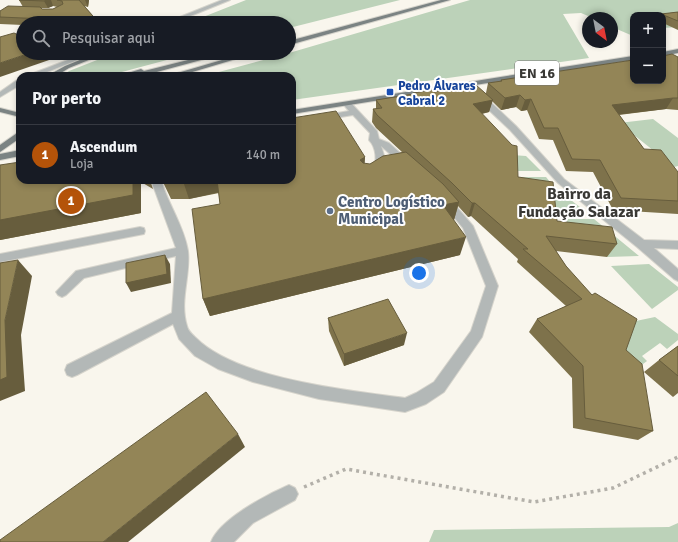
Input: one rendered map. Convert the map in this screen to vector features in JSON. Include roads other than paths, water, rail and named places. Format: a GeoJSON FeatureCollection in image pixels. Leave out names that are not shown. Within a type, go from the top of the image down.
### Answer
{"type":"FeatureCollection","features":[{"type":"Feature","properties":{"kind":"main road"},"geometry":{"type":"LineString","coordinates":[[319,28],[424,0]]}},
{"type":"Feature","properties":{"kind":"main road"},"geometry":{"type":"LineString","coordinates":[[296,41],[446,0]]}},
{"type":"Feature","properties":{"kind":"main road"},"geometry":{"type":"LineString","coordinates":[[666,53],[678,51]]}},
{"type":"Feature","properties":{"kind":"main road","name":"EN 16"},"geometry":{"type":"LineString","coordinates":[[296,111],[630,58]]}},
{"type":"Feature","properties":{"kind":"main road"},"geometry":{"type":"LineString","coordinates":[[58,72],[85,60]]}},
{"type":"Feature","properties":{"kind":"main road"},"geometry":{"type":"LineString","coordinates":[[141,72],[198,60]]}},
{"type":"Feature","properties":{"kind":"main road"},"geometry":{"type":"LineString","coordinates":[[150,72],[198,60]]}},
{"type":"Feature","properties":{"kind":"main road"},"geometry":{"type":"LineString","coordinates":[[185,72],[228,60]]}},
{"type":"Feature","properties":{"kind":"main road","name":"EN 16"},"geometry":{"type":"LineString","coordinates":[[296,106],[441,88]]}},
{"type":"Feature","properties":{"kind":"main road"},"geometry":{"type":"LineString","coordinates":[[2,110],[15,106]]}},
{"type":"Feature","properties":{"kind":"main road"},"geometry":{"type":"LineString","coordinates":[[2,110],[16,114]]}},
{"type":"Feature","properties":{"kind":"main road"},"geometry":{"type":"LineString","coordinates":[[0,149],[16,137]]}},
{"type":"Feature","properties":{"kind":"main road"},"geometry":{"type":"LineString","coordinates":[[0,157],[16,155]]}},
{"type":"Feature","properties":{"kind":"street"},"geometry":{"type":"LineString","coordinates":[[185,16],[220,1],[227,0]]}},
{"type":"Feature","properties":{"kind":"street"},"geometry":{"type":"LineString","coordinates":[[41,72],[73,60]]}},
{"type":"Feature","properties":{"kind":"street"},"geometry":{"type":"LineString","coordinates":[[0,86],[16,81]]}},
{"type":"Feature","properties":{"kind":"street"},"geometry":{"type":"LineString","coordinates":[[0,95],[16,83]]}},
{"type":"Feature","properties":{"kind":"street"},"geometry":{"type":"LineString","coordinates":[[467,84],[513,128],[561,182],[641,244],[678,276]]}},
{"type":"Feature","properties":{"kind":"street"},"geometry":{"type":"LineString","coordinates":[[347,104],[371,128],[374,133],[373,140],[380,155],[381,164],[379,170],[372,174]]}},
{"type":"Feature","properties":{"kind":"street"},"geometry":{"type":"LineString","coordinates":[[296,122],[354,112]]}},
{"type":"Feature","properties":{"kind":"street"},"geometry":{"type":"LineString","coordinates":[[373,140],[386,145],[418,174]]}},
{"type":"Feature","properties":{"kind":"street"},"geometry":{"type":"LineString","coordinates":[[157,184],[182,251],[181,285],[177,316],[184,334],[195,348],[215,361],[259,379],[300,388],[405,405],[420,399],[439,387],[477,333],[492,286],[468,226],[434,189]]}},
{"type":"Feature","properties":{"kind":"street"},"geometry":{"type":"LineString","coordinates":[[0,258],[140,231]]}},
{"type":"Feature","properties":{"kind":"street"},"geometry":{"type":"LineString","coordinates":[[641,244],[678,245]]}},
{"type":"Feature","properties":{"kind":"street"},"geometry":{"type":"LineString","coordinates":[[62,292],[80,274],[182,251]]}},
{"type":"Feature","properties":{"kind":"street"},"geometry":{"type":"LineString","coordinates":[[72,370],[177,316]]}},
{"type":"Feature","properties":{"kind":"street"},"geometry":{"type":"LineString","coordinates":[[220,542],[247,517],[288,494]]}},
{"type":"Feature","properties":{"kind":"place","name":"Pedro Álvares Cabral 2"},"geometry":{"type":"Point","coordinates":[390,92]}},
{"type":"Feature","properties":{"kind":"place","name":"Ascendum"},"geometry":{"type":"Point","coordinates":[71,201]}},
{"type":"Feature","properties":{"kind":"place","name":"Centro Logístico Municipal"},"geometry":{"type":"Point","coordinates":[330,211]}},
{"type":"Feature","properties":{"kind":"district","name":"Bairro da Fundação Salazar"},"geometry":{"type":"Point","coordinates":[579,202]}}]}
